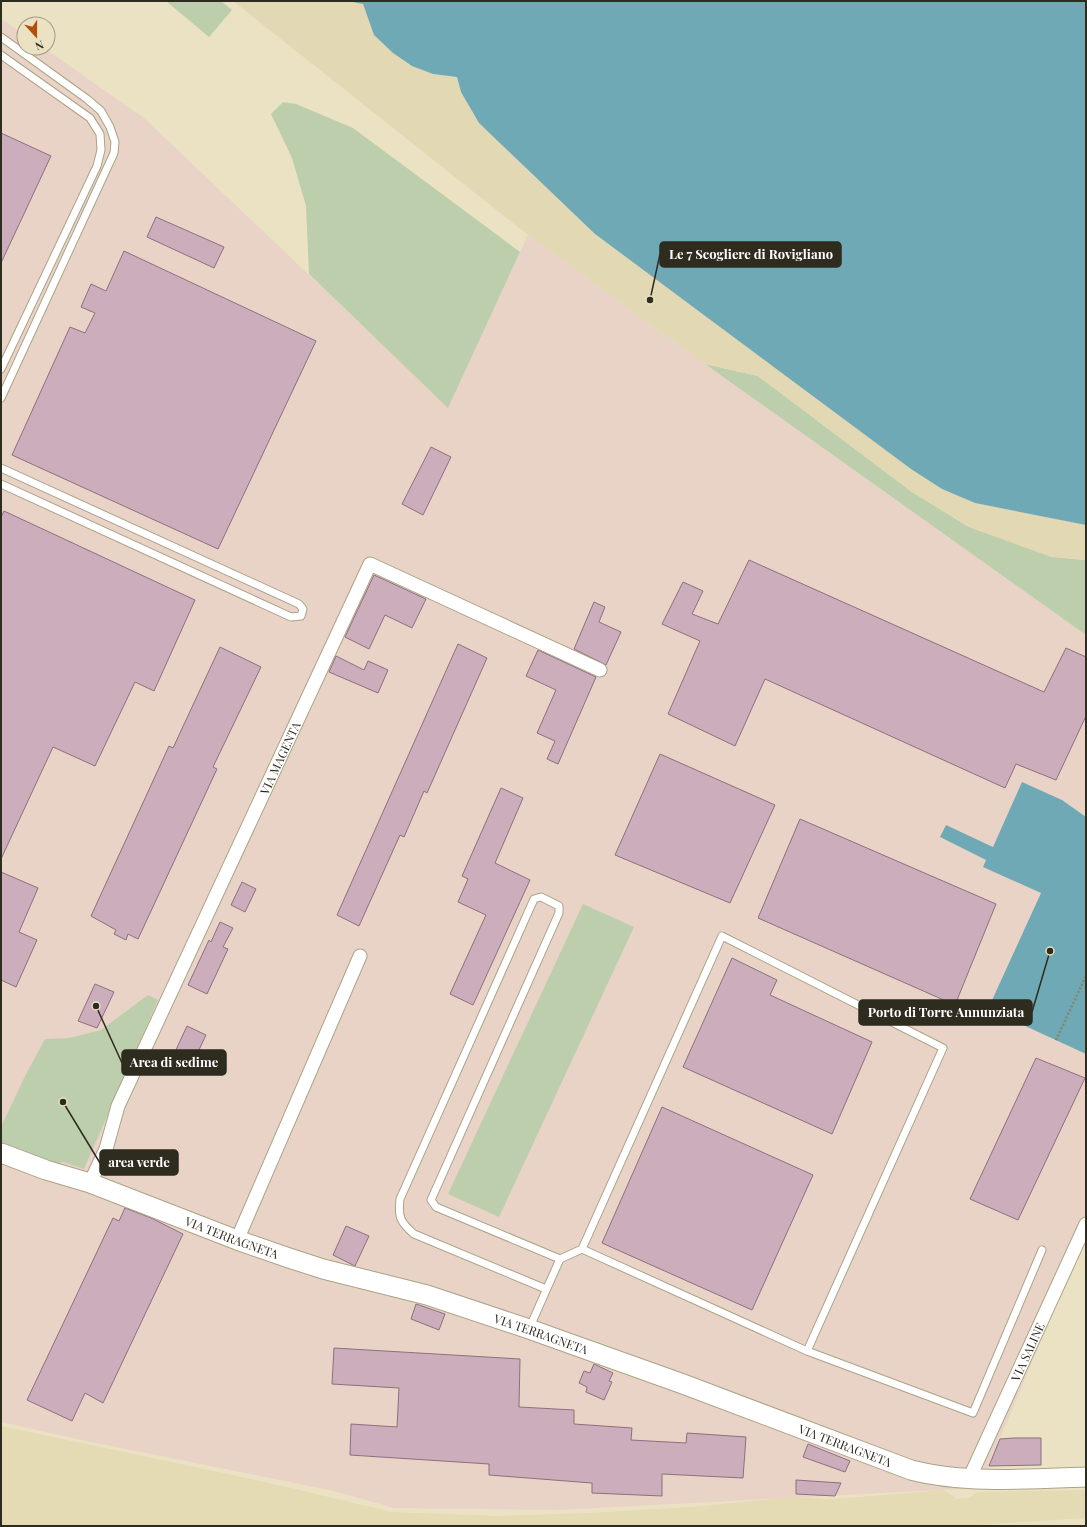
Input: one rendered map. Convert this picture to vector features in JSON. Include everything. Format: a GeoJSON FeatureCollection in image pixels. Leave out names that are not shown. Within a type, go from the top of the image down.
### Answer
{"type":"FeatureCollection","features":[{"type":"Feature","properties":{"kind":"street","name":"VIA MAGENTA"},"geometry":{"type":"LineString","coordinates":[[90,1182],[106,1149],[118,1106],[370,564],[600,670]]}},
{"type":"Feature","properties":{"kind":"street"},"geometry":{"type":"LineString","coordinates":[[237,1240],[360,956]]}},
{"type":"Feature","properties":{"kind":"street","name":"VIA TERRAGNETA"},"geometry":{"type":"LineString","coordinates":[[1,1153],[46,1170],[90,1182],[237,1240],[323,1269],[427,1295],[529,1329],[683,1384],[911,1470],[928,1475],[969,1478],[1026,1479],[1086,1477]]}},
{"type":"Feature","properties":{"kind":"street","name":"VIA SALINE"},"geometry":{"type":"LineString","coordinates":[[969,1478],[1086,1224]]}},
{"type":"Feature","properties":{"kind":"lane"},"geometry":{"type":"LineString","coordinates":[[1,37],[87,99],[101,111],[110,127],[115,142],[114,153],[1,398]]}},
{"type":"Feature","properties":{"kind":"lane"},"geometry":{"type":"LineString","coordinates":[[1,56],[90,118],[100,134],[101,150],[97,166],[1,369]]}},
{"type":"Feature","properties":{"kind":"lane"},"geometry":{"type":"LineString","coordinates":[[1,468],[299,604],[303,609],[301,616],[291,617],[1,484]]}},
{"type":"Feature","properties":{"kind":"lane"},"geometry":{"type":"LineString","coordinates":[[546,1290],[414,1234],[403,1224],[399,1211],[400,1199],[534,899],[540,897],[559,906],[559,913],[431,1200],[436,1207],[560,1259]]}},
{"type":"Feature","properties":{"kind":"lane"},"geometry":{"type":"LineString","coordinates":[[529,1329],[560,1259],[582,1249],[722,936],[943,1048],[807,1352]]}},
{"type":"Feature","properties":{"kind":"lane"},"geometry":{"type":"LineString","coordinates":[[582,1249],[807,1352],[973,1413],[1042,1250]]}},
{"type":"Feature","properties":{"kind":"path"},"geometry":{"type":"LineString","coordinates":[[1056,1040],[1086,976]]}},
{"type":"Feature","properties":{"kind":"shaded area"},"geometry":{"type":"Polygon","coordinates":[[[1,19],[16,29],[16,56],[55,56],[144,118],[448,407],[528,235],[705,364],[1086,635],[1086,817],[1062,800],[993,847],[946,825],[941,838],[986,860],[984,867],[1041,893],[988,1009],[1086,1054],[1086,1233],[989,1466],[977,1488],[558,1510],[394,1508],[334,1491],[86,1441],[1,1422],[1,19]]]}},
{"type":"Feature","properties":{"kind":"shaded area"},"geometry":{"type":"Polygon","coordinates":[[[1,1426],[265,1482],[392,1512],[498,1516],[590,1513],[692,1507],[793,1497],[834,1499],[944,1490],[957,1499],[969,1498],[977,1492],[1086,1490],[1086,1518],[962,1526],[1,1526],[1,1426]]]}},
{"type":"Feature","properties":{"kind":"green space"},"geometry":{"type":"Polygon","coordinates":[[[166,1],[221,1],[232,10],[209,37],[166,1]]]}},
{"type":"Feature","properties":{"kind":"green space"},"geometry":{"type":"Polygon","coordinates":[[[283,102],[296,104],[353,128],[520,252],[448,408],[309,274],[306,206],[292,158],[271,114],[283,102]]]}},
{"type":"Feature","properties":{"kind":"green space"},"geometry":{"type":"Polygon","coordinates":[[[705,364],[758,376],[912,492],[969,527],[1055,557],[1086,560],[1086,635],[705,364]]]}},
{"type":"Feature","properties":{"kind":"green space"},"geometry":{"type":"Polygon","coordinates":[[[583,904],[634,927],[499,1217],[448,1194],[583,904]]]}},
{"type":"Feature","properties":{"kind":"green space"},"geometry":{"type":"Polygon","coordinates":[[[148,995],[158,1000],[84,1169],[63,1162],[56,1164],[1,1143],[1,1127],[25,1076],[45,1039],[69,1038],[101,1030],[148,995]]]}},
{"type":"Feature","properties":{"kind":"sand"},"geometry":{"type":"Polygon","coordinates":[[[233,1],[347,1],[363,4],[374,34],[433,74],[457,77],[461,92],[479,123],[595,234],[911,469],[942,489],[975,503],[1086,525],[1086,560],[1051,557],[969,527],[912,492],[758,376],[705,364],[528,235],[233,1]]]}},
{"type":"Feature","properties":{"kind":"water"},"geometry":{"type":"Polygon","coordinates":[[[347,1],[1086,1],[1086,525],[975,503],[942,489],[911,469],[595,234],[479,123],[461,92],[457,77],[433,74],[412,66],[393,53],[374,35],[363,4],[347,1]]]}},
{"type":"Feature","properties":{"kind":"water"},"geometry":{"type":"Polygon","coordinates":[[[1022,782],[1062,800],[1086,817],[1086,1054],[988,1009],[1041,893],[983,867],[986,860],[940,837],[946,825],[993,847],[1022,782]]]}},
{"type":"Feature","properties":{"kind":"building"},"geometry":{"type":"Polygon","coordinates":[[[1,133],[51,156],[1,263],[1,133]]]}},
{"type":"Feature","properties":{"kind":"building"},"geometry":{"type":"Polygon","coordinates":[[[156,217],[224,247],[214,268],[147,237],[156,217]]]}},
{"type":"Feature","properties":{"kind":"building"},"geometry":{"type":"Polygon","coordinates":[[[124,251],[316,341],[218,549],[12,455],[70,327],[85,333],[95,313],[81,307],[91,284],[106,291],[124,251]]]}},
{"type":"Feature","properties":{"kind":"building"},"geometry":{"type":"Polygon","coordinates":[[[431,447],[451,457],[423,515],[402,504],[431,447]]]}},
{"type":"Feature","properties":{"kind":"building"},"geometry":{"type":"Polygon","coordinates":[[[4,511],[195,600],[154,691],[135,682],[95,766],[53,747],[1,859],[1,517],[4,511]]]}},
{"type":"Feature","properties":{"kind":"building"},"geometry":{"type":"Polygon","coordinates":[[[749,560],[1044,692],[1066,648],[1086,657],[1086,716],[1056,780],[1016,764],[1005,788],[765,679],[735,746],[668,714],[700,641],[662,624],[683,582],[703,591],[692,614],[718,624],[749,560]]]}},
{"type":"Feature","properties":{"kind":"building"},"geometry":{"type":"Polygon","coordinates":[[[374,575],[426,599],[412,628],[385,615],[369,649],[345,637],[374,575]]]}},
{"type":"Feature","properties":{"kind":"building"},"geometry":{"type":"Polygon","coordinates":[[[594,602],[605,607],[599,622],[621,632],[606,665],[574,649],[594,602]]]}},
{"type":"Feature","properties":{"kind":"building"},"geometry":{"type":"Polygon","coordinates":[[[458,644],[487,658],[427,793],[424,791],[404,837],[400,835],[359,926],[337,915],[458,644]]]}},
{"type":"Feature","properties":{"kind":"building"},"geometry":{"type":"Polygon","coordinates":[[[220,647],[261,667],[213,767],[217,769],[138,939],[128,934],[126,940],[114,934],[116,930],[91,916],[169,746],[173,748],[220,647]]]}},
{"type":"Feature","properties":{"kind":"building"},"geometry":{"type":"Polygon","coordinates":[[[538,650],[596,677],[558,764],[547,759],[555,741],[537,733],[556,690],[526,676],[538,650]]]}},
{"type":"Feature","properties":{"kind":"building"},"geometry":{"type":"Polygon","coordinates":[[[336,656],[364,670],[368,661],[388,670],[378,693],[329,672],[336,656]]]}},
{"type":"Feature","properties":{"kind":"building"},"geometry":{"type":"Polygon","coordinates":[[[660,754],[775,805],[730,903],[615,855],[660,754]]]}},
{"type":"Feature","properties":{"kind":"building"},"geometry":{"type":"Polygon","coordinates":[[[501,788],[523,798],[495,863],[530,880],[473,1005],[450,994],[486,915],[458,902],[468,879],[462,876],[501,788]]]}},
{"type":"Feature","properties":{"kind":"building"},"geometry":{"type":"Polygon","coordinates":[[[800,819],[996,904],[955,1005],[758,918],[800,819]]]}},
{"type":"Feature","properties":{"kind":"building"},"geometry":{"type":"Polygon","coordinates":[[[1,872],[38,888],[19,932],[37,940],[16,987],[1,980],[1,872]]]}},
{"type":"Feature","properties":{"kind":"building"},"geometry":{"type":"Polygon","coordinates":[[[242,882],[256,889],[245,912],[231,905],[242,882]]]}},
{"type":"Feature","properties":{"kind":"building"},"geometry":{"type":"Polygon","coordinates":[[[220,922],[233,928],[223,947],[228,949],[207,994],[188,985],[209,940],[211,942],[220,922]]]}},
{"type":"Feature","properties":{"kind":"building"},"geometry":{"type":"Polygon","coordinates":[[[732,958],[777,980],[770,995],[872,1042],[832,1134],[683,1067],[732,958]]]}},
{"type":"Feature","properties":{"kind":"building"},"geometry":{"type":"Polygon","coordinates":[[[95,984],[114,992],[97,1028],[78,1021],[95,984]]]}},
{"type":"Feature","properties":{"kind":"building"},"geometry":{"type":"Polygon","coordinates":[[[187,1026],[206,1035],[198,1052],[208,1057],[203,1068],[174,1054],[187,1026]]]}},
{"type":"Feature","properties":{"kind":"building"},"geometry":{"type":"Polygon","coordinates":[[[1036,1058],[1085,1078],[1018,1220],[970,1199],[1036,1058]]]}},
{"type":"Feature","properties":{"kind":"building"},"geometry":{"type":"Polygon","coordinates":[[[662,1107],[813,1175],[752,1310],[602,1243],[662,1107]]]}},
{"type":"Feature","properties":{"kind":"building"},"geometry":{"type":"Polygon","coordinates":[[[125,1208],[151,1218],[183,1234],[103,1403],[85,1393],[72,1421],[27,1400],[113,1218],[119,1221],[125,1208]]]}},
{"type":"Feature","properties":{"kind":"building"},"geometry":{"type":"Polygon","coordinates":[[[346,1226],[369,1236],[355,1266],[333,1255],[346,1226]]]}},
{"type":"Feature","properties":{"kind":"building"},"geometry":{"type":"Polygon","coordinates":[[[416,1304],[445,1314],[439,1330],[411,1319],[416,1304]]]}},
{"type":"Feature","properties":{"kind":"building"},"geometry":{"type":"Polygon","coordinates":[[[334,1348],[520,1359],[519,1407],[574,1410],[574,1424],[632,1428],[631,1440],[686,1443],[687,1433],[746,1437],[743,1478],[662,1474],[662,1496],[592,1493],[592,1483],[489,1475],[489,1464],[350,1455],[351,1424],[397,1427],[399,1388],[332,1384],[334,1348]]]}},
{"type":"Feature","properties":{"kind":"building"},"geometry":{"type":"Polygon","coordinates":[[[594,1364],[613,1373],[609,1381],[612,1382],[604,1400],[586,1392],[587,1387],[579,1383],[584,1371],[590,1373],[594,1364]]]}},
{"type":"Feature","properties":{"kind":"building"},"geometry":{"type":"Polygon","coordinates":[[[1041,1438],[1041,1465],[989,1466],[1000,1439],[1041,1438]]]}},
{"type":"Feature","properties":{"kind":"building"},"geometry":{"type":"Polygon","coordinates":[[[808,1444],[850,1461],[845,1472],[803,1457],[808,1444]]]}},
{"type":"Feature","properties":{"kind":"building"},"geometry":{"type":"Polygon","coordinates":[[[796,1480],[841,1483],[835,1496],[796,1494],[796,1480]]]}},
{"type":"Feature","properties":{"kind":"place","name":"Le 7 Scogliere di Rovigliano"},"geometry":{"type":"Point","coordinates":[650,300]}},
{"type":"Feature","properties":{"kind":"place","name":"Porto di Torre Annunziata"},"geometry":{"type":"Point","coordinates":[1050,951]}},
{"type":"Feature","properties":{"kind":"place","name":"Area di sedime"},"geometry":{"type":"Point","coordinates":[96,1006]}},
{"type":"Feature","properties":{"kind":"place","name":"area verde"},"geometry":{"type":"Point","coordinates":[63,1102]}}]}
